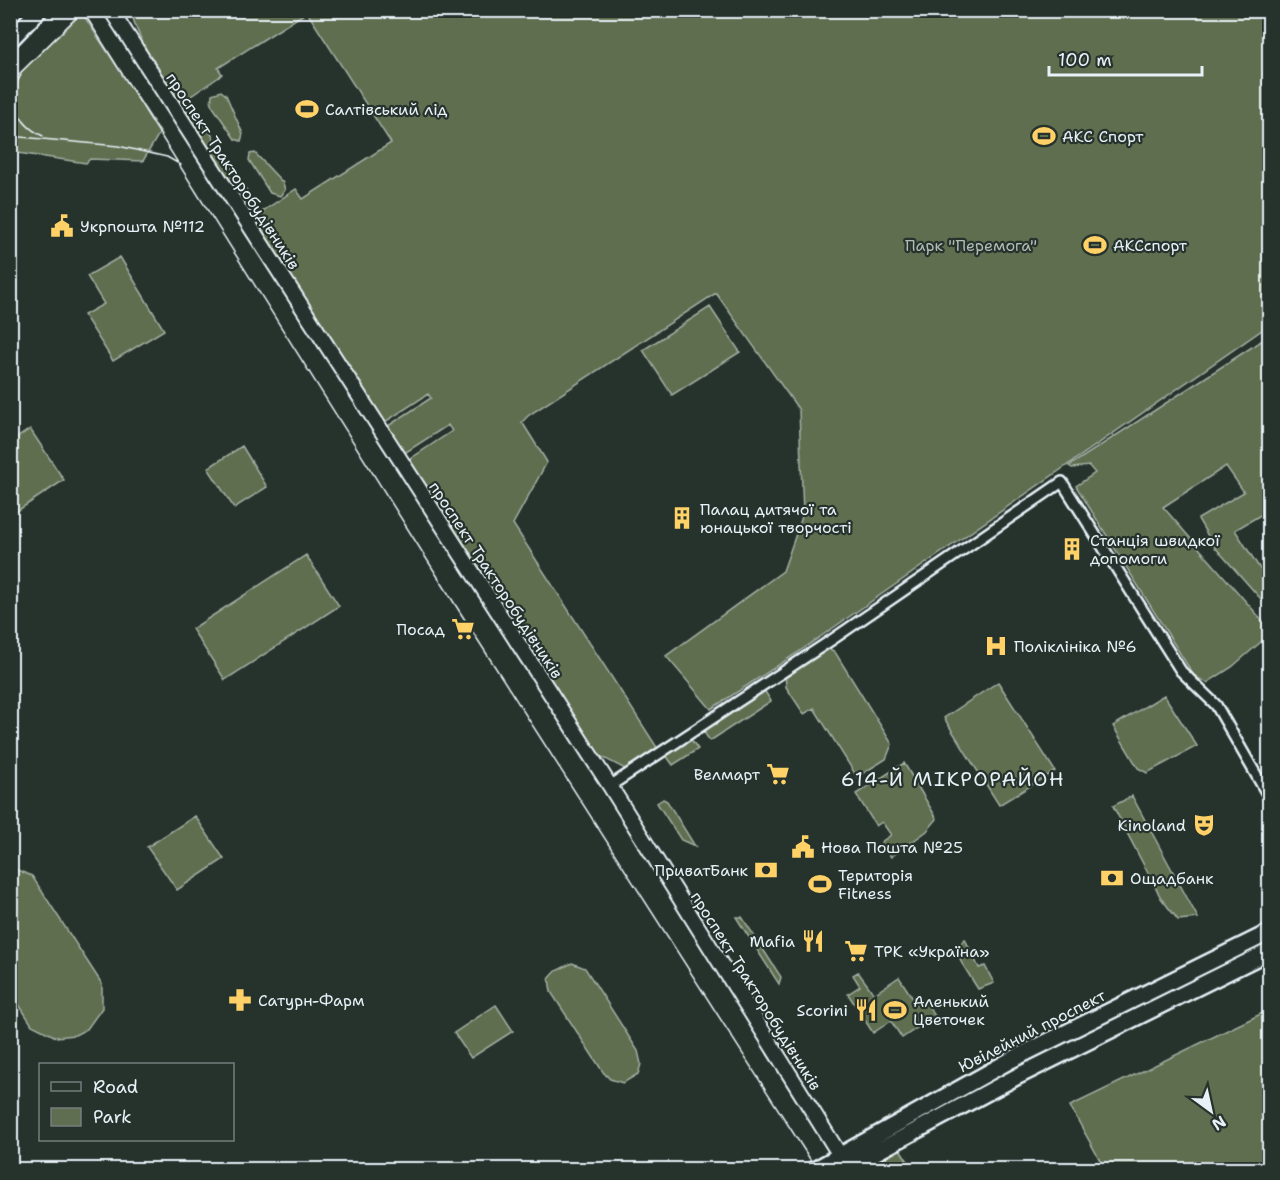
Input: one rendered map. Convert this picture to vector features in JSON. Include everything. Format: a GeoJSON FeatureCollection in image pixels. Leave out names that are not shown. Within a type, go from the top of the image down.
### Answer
{"type":"FeatureCollection","features":[{"type":"Feature","properties":{"kind":"main road"},"geometry":{"type":"LineString","coordinates":[[10,40],[39,10]]}},
{"type":"Feature","properties":{"kind":"main road","name":"проспект Тракторобудівників"},"geometry":{"type":"LineString","coordinates":[[111,10],[609,786],[845,1165]]}},
{"type":"Feature","properties":{"kind":"main road","name":"Ювілейний проспект"},"geometry":{"type":"LineString","coordinates":[[845,1165],[1011,1060],[1269,932]]}},
{"type":"Feature","properties":{"kind":"main road","name":"Ювілейний проспект"},"geometry":{"type":"LineString","coordinates":[[814,1170],[845,1165],[1269,951]]}},
{"type":"Feature","properties":{"kind":"main road"},"geometry":{"type":"LineString","coordinates":[[1229,952],[1237,967]]}},
{"type":"Feature","properties":{"kind":"street"},"geometry":{"type":"LineString","coordinates":[[609,786],[833,639],[1062,482],[1181,672],[1208,696],[1222,714],[1269,799]]}},
{"type":"Feature","properties":{"kind":"green space","name":"Парк \"Перемога\""},"geometry":{"type":"Polygon","coordinates":[[[131,11],[1269,11],[1269,325],[797,653],[711,709],[666,656],[783,571],[803,514],[799,410],[716,293],[529,415],[522,422],[547,462],[513,524],[658,749],[627,770],[596,754],[536,662],[543,657],[507,602],[480,572],[407,461],[452,431],[448,425],[403,454],[385,428],[431,398],[428,394],[382,424],[251,219],[296,189],[303,199],[391,143],[307,12],[218,68],[222,74],[219,77],[185,100],[178,100],[144,46],[131,11]]]}},
{"type":"Feature","properties":{"kind":"green space"},"geometry":{"type":"Polygon","coordinates":[[[82,13],[160,132],[143,161],[90,159],[86,163],[11,152],[11,82],[82,13]]]}},
{"type":"Feature","properties":{"kind":"green space"},"geometry":{"type":"Polygon","coordinates":[[[221,91],[226,95],[243,134],[241,141],[235,139],[211,104],[212,94],[221,91]]]}},
{"type":"Feature","properties":{"kind":"green space"},"geometry":{"type":"Polygon","coordinates":[[[191,108],[196,110],[256,205],[254,212],[248,210],[187,116],[187,111],[191,108]]]}},
{"type":"Feature","properties":{"kind":"green space"},"geometry":{"type":"Polygon","coordinates":[[[255,153],[283,183],[285,190],[280,196],[270,193],[249,160],[250,154],[255,153]]]}},
{"type":"Feature","properties":{"kind":"green space"},"geometry":{"type":"Polygon","coordinates":[[[120,257],[164,330],[113,361],[84,315],[104,304],[87,276],[120,257]]]}},
{"type":"Feature","properties":{"kind":"green space"},"geometry":{"type":"Polygon","coordinates":[[[710,307],[740,352],[672,395],[643,350],[710,307]]]}},
{"type":"Feature","properties":{"kind":"green space"},"geometry":{"type":"Polygon","coordinates":[[[1269,336],[1269,510],[1235,530],[1269,583],[1269,608],[1214,546],[1198,519],[1244,492],[1226,466],[1163,507],[1269,628],[1269,635],[1232,667],[1207,683],[1194,676],[1076,486],[1095,473],[1089,466],[1072,468],[1069,466],[1269,336]]]}},
{"type":"Feature","properties":{"kind":"green space"},"geometry":{"type":"Polygon","coordinates":[[[30,429],[64,480],[11,515],[11,442],[30,429]]]}},
{"type":"Feature","properties":{"kind":"green space"},"geometry":{"type":"Polygon","coordinates":[[[242,446],[267,487],[234,508],[208,468],[242,446]]]}},
{"type":"Feature","properties":{"kind":"green space"},"geometry":{"type":"Polygon","coordinates":[[[306,555],[339,606],[225,680],[192,629],[306,555]]]}},
{"type":"Feature","properties":{"kind":"green space"},"geometry":{"type":"Polygon","coordinates":[[[825,646],[835,652],[892,744],[886,759],[857,777],[814,708],[804,714],[786,687],[785,673],[825,646]]]}},
{"type":"Feature","properties":{"kind":"green space"},"geometry":{"type":"Polygon","coordinates":[[[998,682],[1055,771],[999,805],[944,718],[998,682]]]}},
{"type":"Feature","properties":{"kind":"green space"},"geometry":{"type":"Polygon","coordinates":[[[764,690],[771,701],[710,741],[703,731],[764,690]]]}},
{"type":"Feature","properties":{"kind":"green space"},"geometry":{"type":"Polygon","coordinates":[[[1164,695],[1197,746],[1147,773],[1138,768],[1113,726],[1164,695]]]}},
{"type":"Feature","properties":{"kind":"green space"},"geometry":{"type":"Polygon","coordinates":[[[690,738],[698,749],[673,765],[665,754],[690,738]]]}},
{"type":"Feature","properties":{"kind":"green space"},"geometry":{"type":"Polygon","coordinates":[[[904,763],[937,819],[927,831],[891,857],[881,842],[891,835],[882,822],[876,826],[856,794],[904,763]]]}},
{"type":"Feature","properties":{"kind":"green space"},"geometry":{"type":"Polygon","coordinates":[[[1132,796],[1198,918],[1178,920],[1161,898],[1113,806],[1132,796]]]}},
{"type":"Feature","properties":{"kind":"green space"},"geometry":{"type":"Polygon","coordinates":[[[663,799],[667,801],[695,846],[681,840],[657,803],[663,799]]]}},
{"type":"Feature","properties":{"kind":"green space"},"geometry":{"type":"Polygon","coordinates":[[[195,816],[224,859],[177,890],[147,847],[195,816]]]}},
{"type":"Feature","properties":{"kind":"green space"},"geometry":{"type":"Polygon","coordinates":[[[10,867],[32,876],[102,984],[102,1008],[87,1029],[75,1035],[56,1037],[32,1025],[11,992],[10,867]]]}},
{"type":"Feature","properties":{"kind":"green space"},"geometry":{"type":"Polygon","coordinates":[[[736,917],[742,917],[781,977],[779,984],[736,917]]]}},
{"type":"Feature","properties":{"kind":"green space"},"geometry":{"type":"Polygon","coordinates":[[[965,939],[979,968],[985,966],[994,983],[978,989],[961,962],[957,947],[965,939]]]}},
{"type":"Feature","properties":{"kind":"green space"},"geometry":{"type":"Polygon","coordinates":[[[572,963],[585,968],[638,1051],[641,1064],[638,1074],[623,1083],[610,1079],[603,1072],[551,992],[549,979],[556,971],[572,963]]]}},
{"type":"Feature","properties":{"kind":"green space","name":"Аленький Цветочек"},"geometry":{"type":"Polygon","coordinates":[[[858,972],[874,994],[899,977],[917,1005],[924,1000],[935,1016],[902,1038],[891,1021],[873,1033],[848,994],[860,986],[853,975],[858,972]]]}},
{"type":"Feature","properties":{"kind":"green space"},"geometry":{"type":"Polygon","coordinates":[[[496,1005],[513,1031],[471,1058],[454,1033],[496,1005]]]}},
{"type":"Feature","properties":{"kind":"green space"},"geometry":{"type":"Polygon","coordinates":[[[1269,1010],[1269,1169],[1100,1169],[1102,1164],[1070,1106],[1269,1010]]]}},
{"type":"Feature","properties":{"kind":"green space"},"geometry":{"type":"Polygon","coordinates":[[[900,1149],[911,1166],[909,1169],[876,1169],[879,1161],[900,1149]]]}},
{"type":"Feature","properties":{"kind":"tram line"},"geometry":{"type":"LineString","coordinates":[[82,10],[458,609],[817,1170]]}},
{"type":"Feature","properties":{"kind":"tram line"},"geometry":{"type":"LineString","coordinates":[[10,83],[84,10]]}},
{"type":"Feature","properties":{"kind":"tram line"},"geometry":{"type":"LineString","coordinates":[[21,75],[15,93],[17,110],[27,125],[43,136]]}},
{"type":"Feature","properties":{"kind":"tram line"},"geometry":{"type":"LineString","coordinates":[[10,136],[118,146],[167,157],[181,165]]}},
{"type":"Feature","properties":{"kind":"place","name":"Салтівський лід"},"geometry":{"type":"Point","coordinates":[307,109]}},
{"type":"Feature","properties":{"kind":"place","name":"АКС Спорт"},"geometry":{"type":"Point","coordinates":[1044,136]}},
{"type":"Feature","properties":{"kind":"place","name":"Укрпошта №112"},"geometry":{"type":"Point","coordinates":[62,226]}},
{"type":"Feature","properties":{"kind":"place","name":"АКСспорт"},"geometry":{"type":"Point","coordinates":[1095,245]}},
{"type":"Feature","properties":{"kind":"place","name":"Палац дитячої та юнацької творчості"},"geometry":{"type":"Point","coordinates":[682,518]}},
{"type":"Feature","properties":{"kind":"place","name":"Станція швидкої допомоги"},"geometry":{"type":"Point","coordinates":[1072,549]}},
{"type":"Feature","properties":{"kind":"place","name":"Посад"},"geometry":{"type":"Point","coordinates":[463,629]}},
{"type":"Feature","properties":{"kind":"place","name":"Поліклініка №6"},"geometry":{"type":"Point","coordinates":[996,646]}},
{"type":"Feature","properties":{"kind":"place","name":"Велмарт"},"geometry":{"type":"Point","coordinates":[778,774]}},
{"type":"Feature","properties":{"kind":"place","name":"Kinoland"},"geometry":{"type":"Point","coordinates":[1204,825]}},
{"type":"Feature","properties":{"kind":"place","name":"Нова Пошта №25"},"geometry":{"type":"Point","coordinates":[803,847]}},
{"type":"Feature","properties":{"kind":"place","name":"ПриватБанк"},"geometry":{"type":"Point","coordinates":[766,870]}},
{"type":"Feature","properties":{"kind":"place","name":"Ощадбанк"},"geometry":{"type":"Point","coordinates":[1112,878]}},
{"type":"Feature","properties":{"kind":"place","name":"Територія Fitness"},"geometry":{"type":"Point","coordinates":[820,884]}},
{"type":"Feature","properties":{"kind":"place","name":"Mafia"},"geometry":{"type":"Point","coordinates":[813,941]}},
{"type":"Feature","properties":{"kind":"place","name":"ТРК «Україна»"},"geometry":{"type":"Point","coordinates":[856,951]}},
{"type":"Feature","properties":{"kind":"place","name":"Сатурн-Фарм"},"geometry":{"type":"Point","coordinates":[240,1000]}},
{"type":"Feature","properties":{"kind":"place","name":"Scorini"},"geometry":{"type":"Point","coordinates":[866,1010]}},
{"type":"Feature","properties":{"kind":"place","name":"Аленький Цветочек"},"geometry":{"type":"Point","coordinates":[895,1010]}},
{"type":"Feature","properties":{"kind":"district","name":"614-Й МІКРОРАЙОН"},"geometry":{"type":"Point","coordinates":[953,779]}}]}
